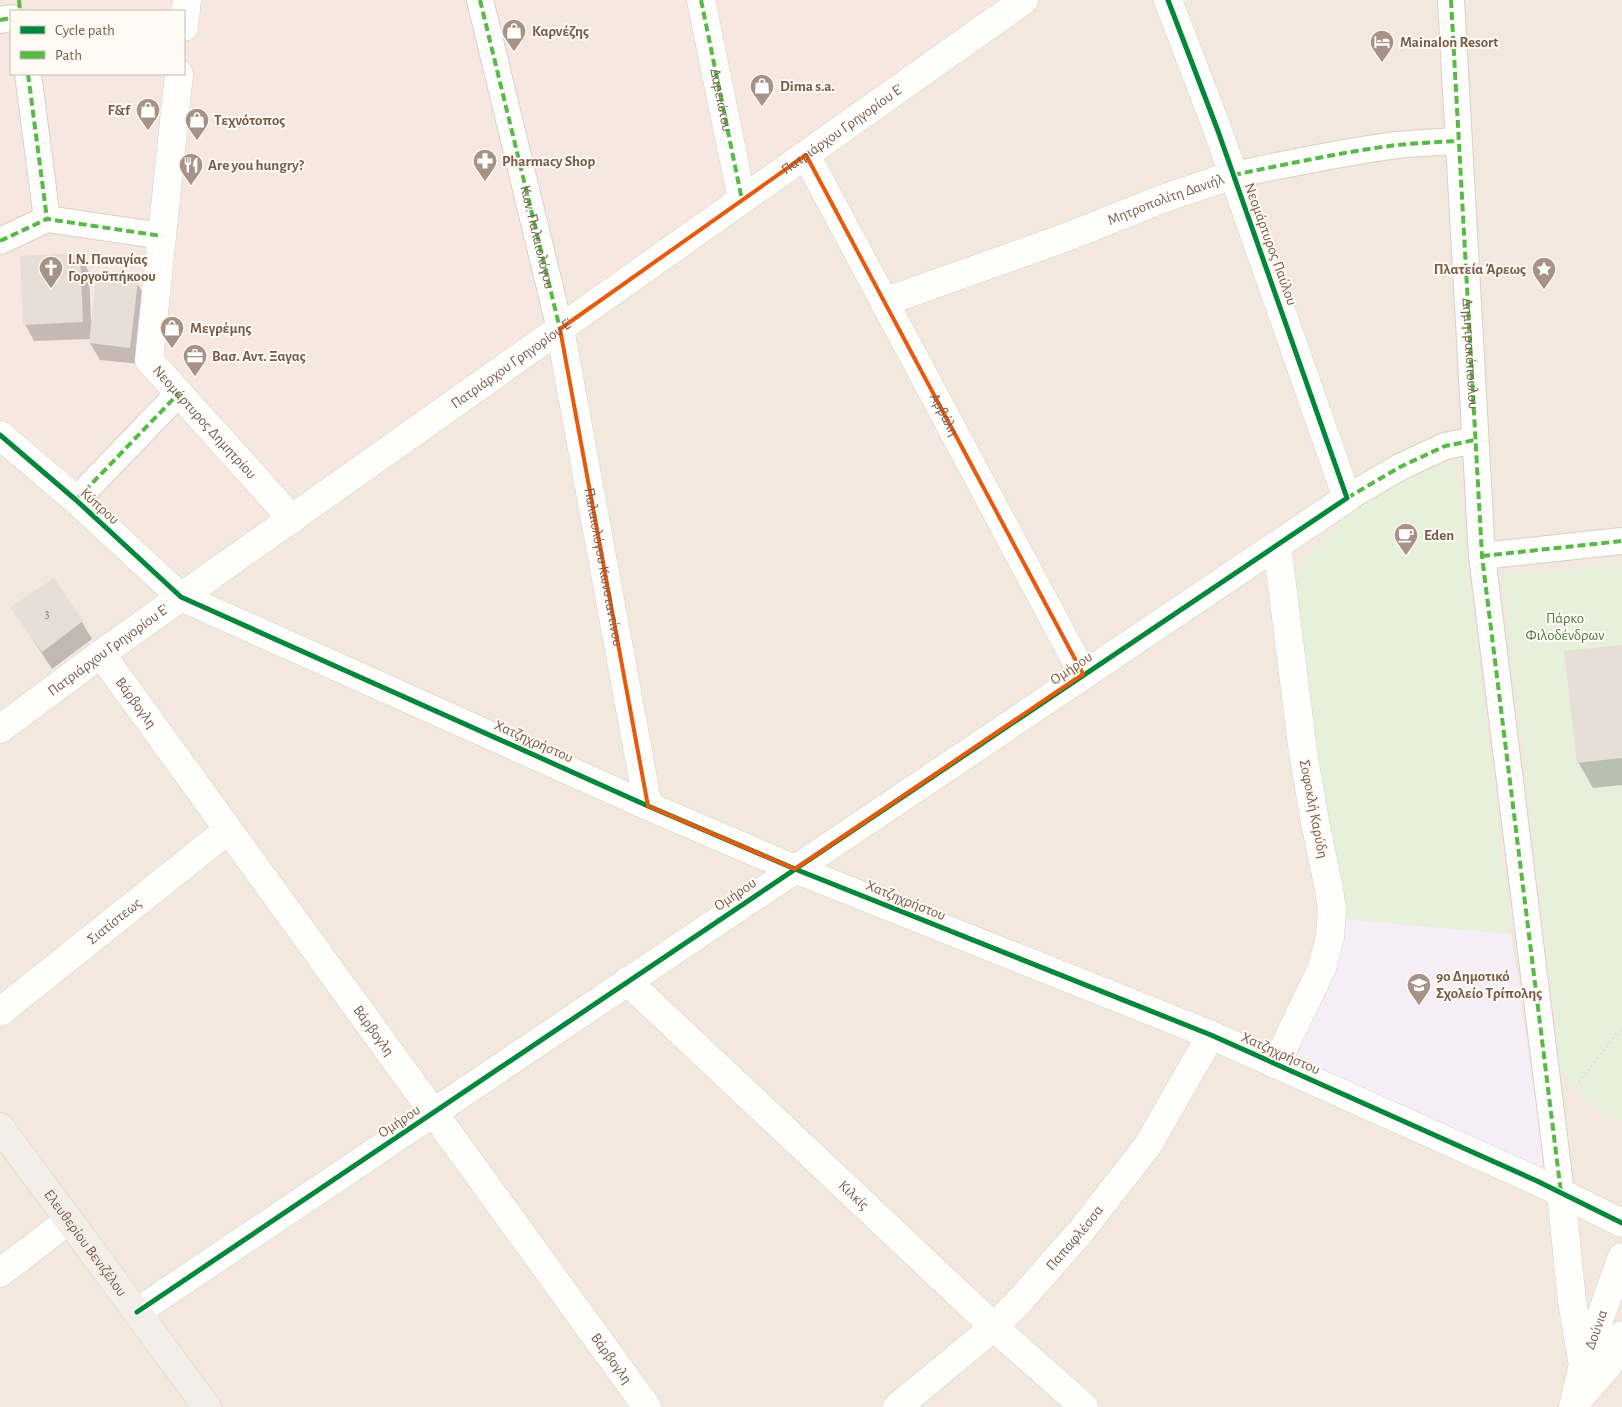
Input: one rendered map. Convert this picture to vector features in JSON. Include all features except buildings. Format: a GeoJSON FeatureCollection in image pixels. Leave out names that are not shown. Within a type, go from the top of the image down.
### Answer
{"type":"FeatureCollection","features":[{"type":"Feature","properties":{"kind":"main road","name":"Ελευθερίου Βενιζέλου"},"geometry":{"type":"LineString","coordinates":[[0,1127],[207,1407]]}},
{"type":"Feature","properties":{"kind":"street"},"geometry":{"type":"LineString","coordinates":[[185,14],[186,0]]}},
{"type":"Feature","properties":{"kind":"street","name":"Κων. Παλαιολόγου"},"geometry":{"type":"LineString","coordinates":[[480,0],[560,329]]}},
{"type":"Feature","properties":{"kind":"street","name":"Δαρειώτου"},"geometry":{"type":"LineString","coordinates":[[701,0],[742,200]]}},
{"type":"Feature","properties":{"kind":"street","name":"Πατριάρχου Γρηγορίου Ε'"},"geometry":{"type":"LineString","coordinates":[[0,729],[101,654],[1024,0]]}},
{"type":"Feature","properties":{"kind":"street","name":"Νεομάρτυρος Παύλου"},"geometry":{"type":"LineString","coordinates":[[1168,0],[1233,175],[1347,498]]}},
{"type":"Feature","properties":{"kind":"street","name":"Δημητρακόπουλου"},"geometry":{"type":"LineString","coordinates":[[1451,0],[1482,556],[1561,1193]]}},
{"type":"Feature","properties":{"kind":"street"},"geometry":{"type":"LineString","coordinates":[[28,75],[47,219]]}},
{"type":"Feature","properties":{"kind":"street","name":"Νεομάρτυρος Δημητρίου"},"geometry":{"type":"LineString","coordinates":[[179,75],[149,360],[292,519]]}},
{"type":"Feature","properties":{"kind":"street","name":"Μητροπολίτη Δανιήλ"},"geometry":{"type":"LineString","coordinates":[[884,302],[1067,236],[1162,199],[1233,175],[1312,158],[1356,151],[1398,145],[1458,141]]}},
{"type":"Feature","properties":{"kind":"street","name":"Αρβάλη"},"geometry":{"type":"LineString","coordinates":[[806,155],[1083,674]]}},
{"type":"Feature","properties":{"kind":"street"},"geometry":{"type":"LineString","coordinates":[[0,242],[47,219],[162,236]]}},
{"type":"Feature","properties":{"kind":"street","name":"Παλαιολόγου Κωνσταντίνου"},"geometry":{"type":"LineString","coordinates":[[560,329],[648,806]]}},
{"type":"Feature","properties":{"kind":"street"},"geometry":{"type":"LineString","coordinates":[[76,500],[179,393]]}},
{"type":"Feature","properties":{"kind":"street","name":"Κύπρου"},"geometry":{"type":"LineString","coordinates":[[0,435],[76,500],[181,598]]}},
{"type":"Feature","properties":{"kind":"street"},"geometry":{"type":"LineString","coordinates":[[1347,498],[1400,467],[1445,446],[1475,440]]}},
{"type":"Feature","properties":{"kind":"street","name":"Ομήρου"},"geometry":{"type":"LineString","coordinates":[[137,1312],[1347,498]]}},
{"type":"Feature","properties":{"kind":"street"},"geometry":{"type":"LineString","coordinates":[[1482,556],[1622,542]]}},
{"type":"Feature","properties":{"kind":"street","name":"Σοφοκλή Καρύδη"},"geometry":{"type":"LineString","coordinates":[[1276,1064],[1322,968],[1330,937],[1332,911],[1303,752],[1277,545]]}},
{"type":"Feature","properties":{"kind":"street","name":"Χατζηχρήστου"},"geometry":{"type":"LineString","coordinates":[[181,598],[648,806],[795,869],[1211,1035],[1561,1193],[1622,1223]]}},
{"type":"Feature","properties":{"kind":"street","name":"Βάρβογλη"},"geometry":{"type":"LineString","coordinates":[[101,654],[647,1407]]}},
{"type":"Feature","properties":{"kind":"street","name":"Σιατίστεως"},"geometry":{"type":"LineString","coordinates":[[0,1012],[228,830]]}},
{"type":"Feature","properties":{"kind":"street","name":"Κιλκίς"},"geometry":{"type":"LineString","coordinates":[[627,981],[994,1326],[1084,1407]]}},
{"type":"Feature","properties":{"kind":"street","name":"Παπαφλέσσα"},"geometry":{"type":"LineString","coordinates":[[898,1407],[994,1326],[1024,1296],[1081,1231],[1148,1145],[1211,1035]]}},
{"type":"Feature","properties":{"kind":"street"},"geometry":{"type":"LineString","coordinates":[[1561,1193],[1572,1301],[1604,1361]]}},
{"type":"Feature","properties":{"kind":"street"},"geometry":{"type":"LineString","coordinates":[[0,1273],[69,1220]]}},
{"type":"Feature","properties":{"kind":"street","name":"Δούνια"},"geometry":{"type":"LineString","coordinates":[[1604,1361],[1622,1257]]}},
{"type":"Feature","properties":{"kind":"street","name":"Δούνια"},"geometry":{"type":"LineString","coordinates":[[1575,1406],[1622,1335]]}},
{"type":"Feature","properties":{"kind":"path"},"geometry":{"type":"LineString","coordinates":[[1552,1118],[1622,1027]]}},
{"type":"Feature","properties":{"kind":"highlighted area"},"geometry":{"type":"Polygon","coordinates":[[[806,155],[1083,674],[795,869],[648,806],[560,329],[806,155]]]}},
{"type":"Feature","properties":{"kind":"shaded area"},"geometry":{"type":"Polygon","coordinates":[[[0,0],[1622,0],[1622,1407],[0,1407],[0,0]]]}},
{"type":"Feature","properties":{"kind":"shaded area"},"geometry":{"type":"Polygon","coordinates":[[[0,0],[1007,0],[180,575],[0,422],[0,0]]]}},
{"type":"Feature","properties":{"kind":"shaded area","name":"9ο Δημοτικό Σχολείο Τρίπολης"},"geometry":{"type":"Polygon","coordinates":[[[1341,919],[1511,934],[1546,1170],[1299,1066],[1296,1051],[1338,962],[1341,919]]]}},
{"type":"Feature","properties":{"kind":"green space"},"geometry":{"type":"Polygon","coordinates":[[[1456,462],[1511,934],[1341,919],[1343,881],[1331,835],[1320,772],[1312,746],[1293,584],[1298,570],[1314,550],[1367,497],[1409,474],[1456,462]]]}},
{"type":"Feature","properties":{"kind":"green space","name":"Πάρκο Φιλοδένδρων"},"geometry":{"type":"Polygon","coordinates":[[[1622,565],[1622,1122],[1587,1102],[1561,1072],[1502,575],[1622,565]]]}},
{"type":"Feature","properties":{"kind":"marked path"},"geometry":{"type":"LineString","coordinates":[[19,0],[20,10]]}},
{"type":"Feature","properties":{"kind":"marked path"},"geometry":{"type":"LineString","coordinates":[[480,0],[560,329]]}},
{"type":"Feature","properties":{"kind":"marked path"},"geometry":{"type":"LineString","coordinates":[[701,0],[742,200]]}},
{"type":"Feature","properties":{"kind":"marked path"},"geometry":{"type":"LineString","coordinates":[[1451,0],[1482,556],[1561,1193]]}},
{"type":"Feature","properties":{"kind":"marked path"},"geometry":{"type":"LineString","coordinates":[[0,20],[10,18]]}},
{"type":"Feature","properties":{"kind":"marked path"},"geometry":{"type":"LineString","coordinates":[[28,75],[47,219]]}},
{"type":"Feature","properties":{"kind":"marked path"},"geometry":{"type":"LineString","coordinates":[[1233,175],[1376,148],[1405,144],[1458,141]]}},
{"type":"Feature","properties":{"kind":"marked path"},"geometry":{"type":"LineString","coordinates":[[0,241],[47,219],[162,236]]}},
{"type":"Feature","properties":{"kind":"marked path"},"geometry":{"type":"LineString","coordinates":[[76,500],[179,393]]}},
{"type":"Feature","properties":{"kind":"marked path"},"geometry":{"type":"LineString","coordinates":[[1347,498],[1400,467],[1445,446],[1475,440]]}},
{"type":"Feature","properties":{"kind":"marked path"},"geometry":{"type":"LineString","coordinates":[[1482,556],[1622,541]]}},
{"type":"Feature","properties":{"kind":"cycle path"},"geometry":{"type":"LineString","coordinates":[[137,1312],[1347,498],[1218,131],[1168,0]]}},
{"type":"Feature","properties":{"kind":"cycle path"},"geometry":{"type":"LineString","coordinates":[[0,435],[76,500],[181,597],[648,806],[795,869],[1211,1035],[1537,1181],[1622,1223]]}},
{"type":"Feature","properties":{"kind":"place","name":"Καρνέζης"},"geometry":{"type":"Point","coordinates":[514,52]}},
{"type":"Feature","properties":{"kind":"place","name":"Mainalon Resort"},"geometry":{"type":"Point","coordinates":[1382,63]}},
{"type":"Feature","properties":{"kind":"place","name":"Dima s.a."},"geometry":{"type":"Point","coordinates":[762,107]}},
{"type":"Feature","properties":{"kind":"place","name":"F&f"},"geometry":{"type":"Point","coordinates":[148,131]}},
{"type":"Feature","properties":{"kind":"place","name":"Τεχνότοπος"},"geometry":{"type":"Point","coordinates":[197,141]}},
{"type":"Feature","properties":{"kind":"place","name":"Pharmacy Shop"},"geometry":{"type":"Point","coordinates":[485,182]}},
{"type":"Feature","properties":{"kind":"place","name":"Are you hungry?"},"geometry":{"type":"Point","coordinates":[191,186]}},
{"type":"Feature","properties":{"kind":"place","name":"Ι.Ν. Παναγίας Γοργοϋπήκοου"},"geometry":{"type":"Point","coordinates":[51,289]}},
{"type":"Feature","properties":{"kind":"place","name":"Πλατεία Άρεως"},"geometry":{"type":"Point","coordinates":[1544,290]}},
{"type":"Feature","properties":{"kind":"place","name":"Μεγρἐμης"},"geometry":{"type":"Point","coordinates":[172,349]}},
{"type":"Feature","properties":{"kind":"place","name":"Βασ. Αντ. Ξαγας"},"geometry":{"type":"Point","coordinates":[195,377]}},
{"type":"Feature","properties":{"kind":"place","name":"Eden"},"geometry":{"type":"Point","coordinates":[1406,556]}},
{"type":"Feature","properties":{"kind":"place","name":"9ο Δημοτικό Σχολείο Τρίπολης"},"geometry":{"type":"Point","coordinates":[1419,1006]}}]}
